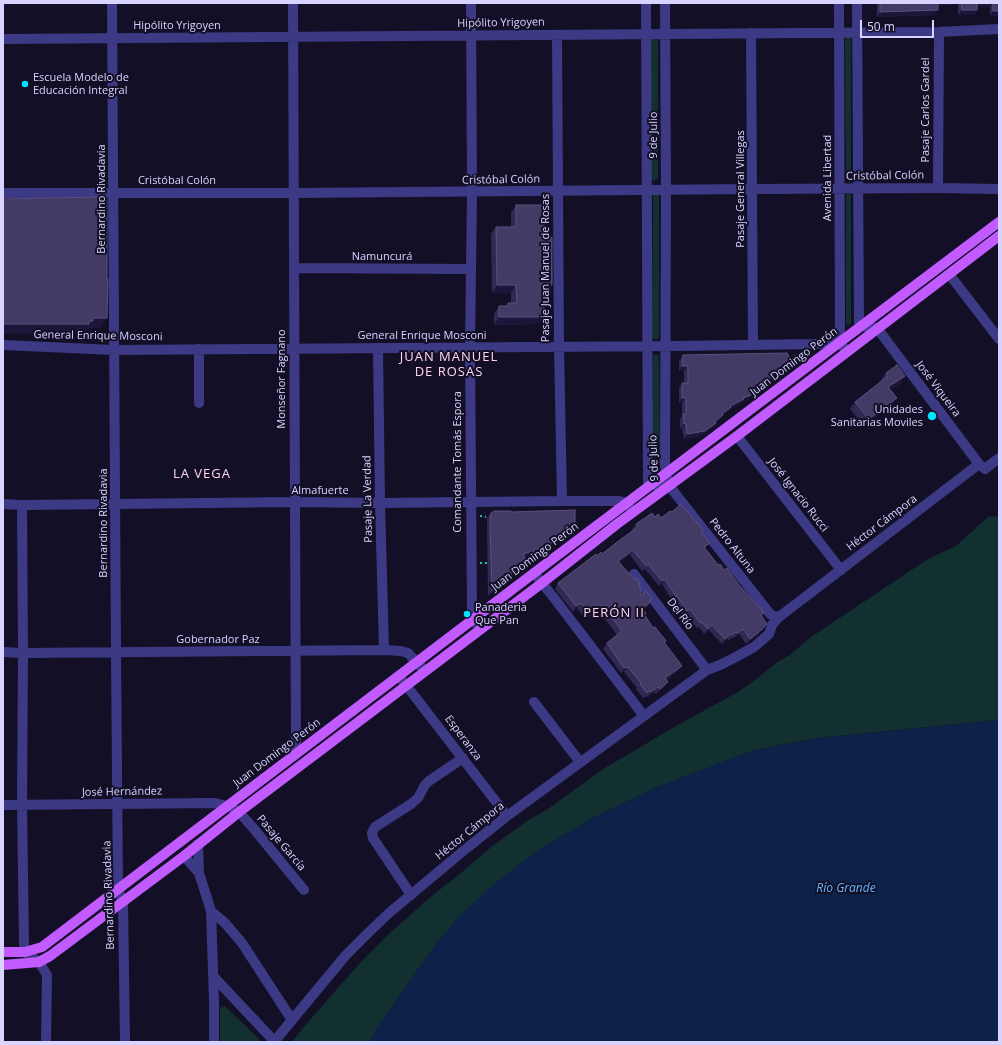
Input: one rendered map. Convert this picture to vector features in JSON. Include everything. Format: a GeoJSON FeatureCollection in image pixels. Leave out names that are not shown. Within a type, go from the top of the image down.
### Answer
{"type":"FeatureCollection","features":[{"type":"Feature","properties":{"kind":"main road","name":"Juan Domingo Perón"},"geometry":{"type":"LineString","coordinates":[[3,952],[25,952],[42,947],[999,222]]}},
{"type":"Feature","properties":{"kind":"main road","name":"Juan Domingo Perón"},"geometry":{"type":"LineString","coordinates":[[3,965],[39,962],[50,956],[184,856],[239,812],[542,583],[633,512],[737,436],[999,236]]}},
{"type":"Feature","properties":{"kind":"street","name":"Bernardino Rivadavia"},"geometry":{"type":"LineString","coordinates":[[112,3],[118,890],[123,902],[125,1042]]}},
{"type":"Feature","properties":{"kind":"street","name":"Monseñor Fagnano"},"geometry":{"type":"LineString","coordinates":[[293,3],[296,754]]}},
{"type":"Feature","properties":{"kind":"street","name":"Comandante Tomás Espora"},"geometry":{"type":"LineString","coordinates":[[471,3],[472,192],[470,348],[473,620]]}},
{"type":"Feature","properties":{"kind":"street","name":"9 de Julio"},"geometry":{"type":"LineString","coordinates":[[646,3],[648,482],[651,485],[669,485],[665,466],[665,3]]}},
{"type":"Feature","properties":{"kind":"street","name":"Avenida Libertad"},"geometry":{"type":"LineString","coordinates":[[838,3],[840,342]]}},
{"type":"Feature","properties":{"kind":"street"},"geometry":{"type":"LineString","coordinates":[[857,3],[859,322],[861,326],[877,328]]}},
{"type":"Feature","properties":{"kind":"street","name":"Hipólito Yrigoyen"},"geometry":{"type":"LineString","coordinates":[[3,39],[839,33],[938,32],[999,29]]}},
{"type":"Feature","properties":{"kind":"street","name":"Pasaje Carlos Gardel"},"geometry":{"type":"LineString","coordinates":[[938,32],[938,188]]}},
{"type":"Feature","properties":{"kind":"street","name":"Pasaje General Villegas"},"geometry":{"type":"LineString","coordinates":[[751,33],[753,345]]}},
{"type":"Feature","properties":{"kind":"street","name":"Pasaje Juan Manuel de Rosas"},"geometry":{"type":"LineString","coordinates":[[557,35],[559,346],[562,501]]}},
{"type":"Feature","properties":{"kind":"street","name":"Cristóbal Colón"},"geometry":{"type":"LineString","coordinates":[[3,192],[294,193],[753,189],[999,189]]}},
{"type":"Feature","properties":{"kind":"street","name":"Namuncurá"},"geometry":{"type":"LineString","coordinates":[[294,268],[470,269]]}},
{"type":"Feature","properties":{"kind":"street"},"geometry":{"type":"LineString","coordinates":[[949,274],[999,339]]}},
{"type":"Feature","properties":{"kind":"street","name":"José Viqueira"},"geometry":{"type":"LineString","coordinates":[[877,328],[979,464]]}},
{"type":"Feature","properties":{"kind":"street"},"geometry":{"type":"LineString","coordinates":[[840,342],[847,351]]}},
{"type":"Feature","properties":{"kind":"street","name":"General Enrique Mosconi"},"geometry":{"type":"LineString","coordinates":[[3,345],[114,350],[666,346],[814,344],[840,342]]}},
{"type":"Feature","properties":{"kind":"street","name":"Pasaje La Verdad"},"geometry":{"type":"LineString","coordinates":[[378,348],[384,650]]}},
{"type":"Feature","properties":{"kind":"street"},"geometry":{"type":"LineString","coordinates":[[199,349],[199,403]]}},
{"type":"Feature","properties":{"kind":"street","name":"José Ignacio Rucci"},"geometry":{"type":"LineString","coordinates":[[737,436],[841,570]]}},
{"type":"Feature","properties":{"kind":"street","name":"Héctor Cámpora"},"geometry":{"type":"LineString","coordinates":[[274,1042],[346,955],[389,913],[507,816],[707,670],[720,665],[754,647],[769,634],[772,625],[778,617],[979,464],[985,469],[999,458]]}},
{"type":"Feature","properties":{"kind":"street","name":"Pedro Altuna"},"geometry":{"type":"LineString","coordinates":[[669,485],[771,615],[778,617]]}},
{"type":"Feature","properties":{"kind":"street","name":"Almafuerte"},"geometry":{"type":"LineString","coordinates":[[3,504],[562,501],[618,501],[627,503]]}},
{"type":"Feature","properties":{"kind":"street"},"geometry":{"type":"LineString","coordinates":[[627,503],[633,512]]}},
{"type":"Feature","properties":{"kind":"street"},"geometry":{"type":"LineString","coordinates":[[22,505],[22,805],[24,944],[25,952],[39,962],[47,975],[46,1042]]}},
{"type":"Feature","properties":{"kind":"street"},"geometry":{"type":"LineString","coordinates":[[534,573],[644,716]]}},
{"type":"Feature","properties":{"kind":"street","name":"Del Río"},"geometry":{"type":"LineString","coordinates":[[634,574],[707,670]]}},
{"type":"Feature","properties":{"kind":"street"},"geometry":{"type":"LineString","coordinates":[[473,620],[481,629]]}},
{"type":"Feature","properties":{"kind":"street","name":"Gobernador Paz"},"geometry":{"type":"LineString","coordinates":[[3,652],[116,653],[384,650],[402,651],[408,653],[425,671]]}},
{"type":"Feature","properties":{"kind":"street","name":"Esperanza"},"geometry":{"type":"LineString","coordinates":[[399,676],[507,816]]}},
{"type":"Feature","properties":{"kind":"street"},"geometry":{"type":"LineString","coordinates":[[534,702],[580,762]]}},
{"type":"Feature","properties":{"kind":"street"},"geometry":{"type":"LineString","coordinates":[[411,895],[373,838],[372,833],[375,827],[418,798],[429,781],[463,758]]}},
{"type":"Feature","properties":{"kind":"street","name":"José Hernández"},"geometry":{"type":"LineString","coordinates":[[3,806],[215,803],[228,806],[239,812]]}},
{"type":"Feature","properties":{"kind":"street","name":"Pasaje García"},"geometry":{"type":"LineString","coordinates":[[239,812],[304,890]]}},
{"type":"Feature","properties":{"kind":"street"},"geometry":{"type":"LineString","coordinates":[[198,844],[199,873],[211,911],[214,1042]]}},
{"type":"Feature","properties":{"kind":"street"},"geometry":{"type":"LineString","coordinates":[[184,856],[199,873]]}},
{"type":"Feature","properties":{"kind":"street"},"geometry":{"type":"LineString","coordinates":[[211,911],[225,923],[242,943],[292,1020]]}},
{"type":"Feature","properties":{"kind":"street"},"geometry":{"type":"LineString","coordinates":[[213,976],[274,1042]]}},
{"type":"Feature","properties":{"kind":"path"},"geometry":{"type":"LineString","coordinates":[[478,516],[486,518]]}},
{"type":"Feature","properties":{"kind":"green space"},"geometry":{"type":"Polygon","coordinates":[[[845,37],[851,37],[851,173],[848,175],[846,173],[845,37]]]}},
{"type":"Feature","properties":{"kind":"green space"},"geometry":{"type":"Polygon","coordinates":[[[651,38],[658,38],[658,178],[654,181],[651,178],[651,38]]]}},
{"type":"Feature","properties":{"kind":"green space"},"geometry":{"type":"Polygon","coordinates":[[[848,193],[851,194],[851,324],[848,325],[846,324],[846,195],[848,193]]]}},
{"type":"Feature","properties":{"kind":"green space"},"geometry":{"type":"Polygon","coordinates":[[[653,195],[659,195],[659,337],[657,340],[652,338],[653,195]]]}},
{"type":"Feature","properties":{"kind":"green space"},"geometry":{"type":"Polygon","coordinates":[[[656,354],[659,356],[660,464],[656,466],[652,463],[653,356],[656,354]]]}},
{"type":"Feature","properties":{"kind":"green space"},"geometry":{"type":"Polygon","coordinates":[[[999,516],[999,720],[818,738],[755,750],[653,789],[593,818],[540,849],[492,886],[436,944],[377,1028],[370,1042],[292,1042],[359,964],[392,931],[490,848],[527,821],[548,809],[603,769],[738,692],[776,663],[791,654],[811,637],[928,559],[956,546],[988,517],[999,516]]]}},
{"type":"Feature","properties":{"kind":"green space"},"geometry":{"type":"Polygon","coordinates":[[[225,1006],[261,1042],[220,1042],[220,1008],[225,1006]]]}},
{"type":"Feature","properties":{"kind":"water","name":"Río Grande"},"geometry":{"type":"Polygon","coordinates":[[[999,720],[999,1042],[370,1042],[377,1028],[436,944],[461,914],[492,886],[540,849],[593,818],[653,789],[755,750],[818,738],[999,720]]]}},
{"type":"Feature","properties":{"kind":"building"},"geometry":{"type":"Polygon","coordinates":[[[880,3],[938,3],[938,10],[880,12],[880,3]]]}},
{"type":"Feature","properties":{"kind":"building"},"geometry":{"type":"Polygon","coordinates":[[[961,3],[977,3],[977,10],[962,10],[961,3]]]}},
{"type":"Feature","properties":{"kind":"building"},"geometry":{"type":"Polygon","coordinates":[[[993,3],[999,3],[999,11],[993,11],[993,3]]]}},
{"type":"Feature","properties":{"kind":"building"},"geometry":{"type":"Polygon","coordinates":[[[103,197],[107,199],[107,318],[93,318],[93,321],[89,321],[89,324],[3,324],[3,199],[103,197]]]}},
{"type":"Feature","properties":{"kind":"building"},"geometry":{"type":"Polygon","coordinates":[[[516,205],[544,205],[544,237],[552,237],[552,285],[544,285],[544,317],[499,317],[499,306],[508,306],[508,303],[517,303],[516,285],[497,285],[496,227],[516,227],[516,205]]]}},
{"type":"Feature","properties":{"kind":"building"},"geometry":{"type":"Polygon","coordinates":[[[787,353],[792,362],[754,390],[755,391],[750,393],[751,395],[730,406],[731,407],[722,414],[723,415],[714,422],[716,423],[705,431],[687,434],[683,414],[686,414],[686,398],[682,398],[682,383],[688,383],[688,366],[682,366],[683,355],[787,353]]]}},
{"type":"Feature","properties":{"kind":"building"},"geometry":{"type":"Polygon","coordinates":[[[897,365],[905,376],[888,387],[897,398],[869,419],[855,402],[888,376],[886,373],[897,365]]]}},
{"type":"Feature","properties":{"kind":"building"},"geometry":{"type":"Polygon","coordinates":[[[681,504],[703,530],[701,532],[710,543],[704,547],[718,565],[720,564],[724,570],[727,568],[739,585],[759,606],[764,613],[761,615],[767,624],[750,639],[743,629],[738,633],[736,632],[732,635],[731,634],[725,639],[712,625],[708,629],[702,622],[700,623],[690,609],[687,611],[665,579],[662,581],[648,564],[646,566],[633,550],[618,561],[634,579],[637,579],[639,582],[641,595],[646,591],[652,599],[642,609],[646,613],[644,614],[653,628],[655,627],[666,641],[664,642],[682,666],[665,678],[668,682],[660,689],[658,687],[647,693],[628,667],[624,668],[607,643],[622,631],[602,605],[589,614],[581,603],[576,606],[558,583],[596,554],[597,556],[601,552],[602,554],[638,527],[636,524],[652,513],[655,517],[658,514],[661,518],[670,511],[672,512],[681,504]]]}},
{"type":"Feature","properties":{"kind":"building"},"geometry":{"type":"Polygon","coordinates":[[[575,510],[575,528],[565,528],[565,533],[545,549],[534,549],[534,553],[524,553],[525,564],[492,591],[491,513],[494,511],[511,512],[575,510]]]}},
{"type":"Feature","properties":{"kind":"place","name":"Escuela Modelo de Educación Integral"},"geometry":{"type":"Point","coordinates":[25,84]}},
{"type":"Feature","properties":{"kind":"place","name":"Unidades Sanitarias Moviles"},"geometry":{"type":"Point","coordinates":[932,416]}},
{"type":"Feature","properties":{"kind":"place","name":"Panaderia Que Pan"},"geometry":{"type":"Point","coordinates":[467,614]}},
{"type":"Feature","properties":{"kind":"district","name":"JUAN MANUEL DE ROSAS"},"geometry":{"type":"Point","coordinates":[449,364]}},
{"type":"Feature","properties":{"kind":"district","name":"LA VEGA"},"geometry":{"type":"Point","coordinates":[202,474]}},
{"type":"Feature","properties":{"kind":"district","name":"PERÓN II"},"geometry":{"type":"Point","coordinates":[614,613]}}]}
